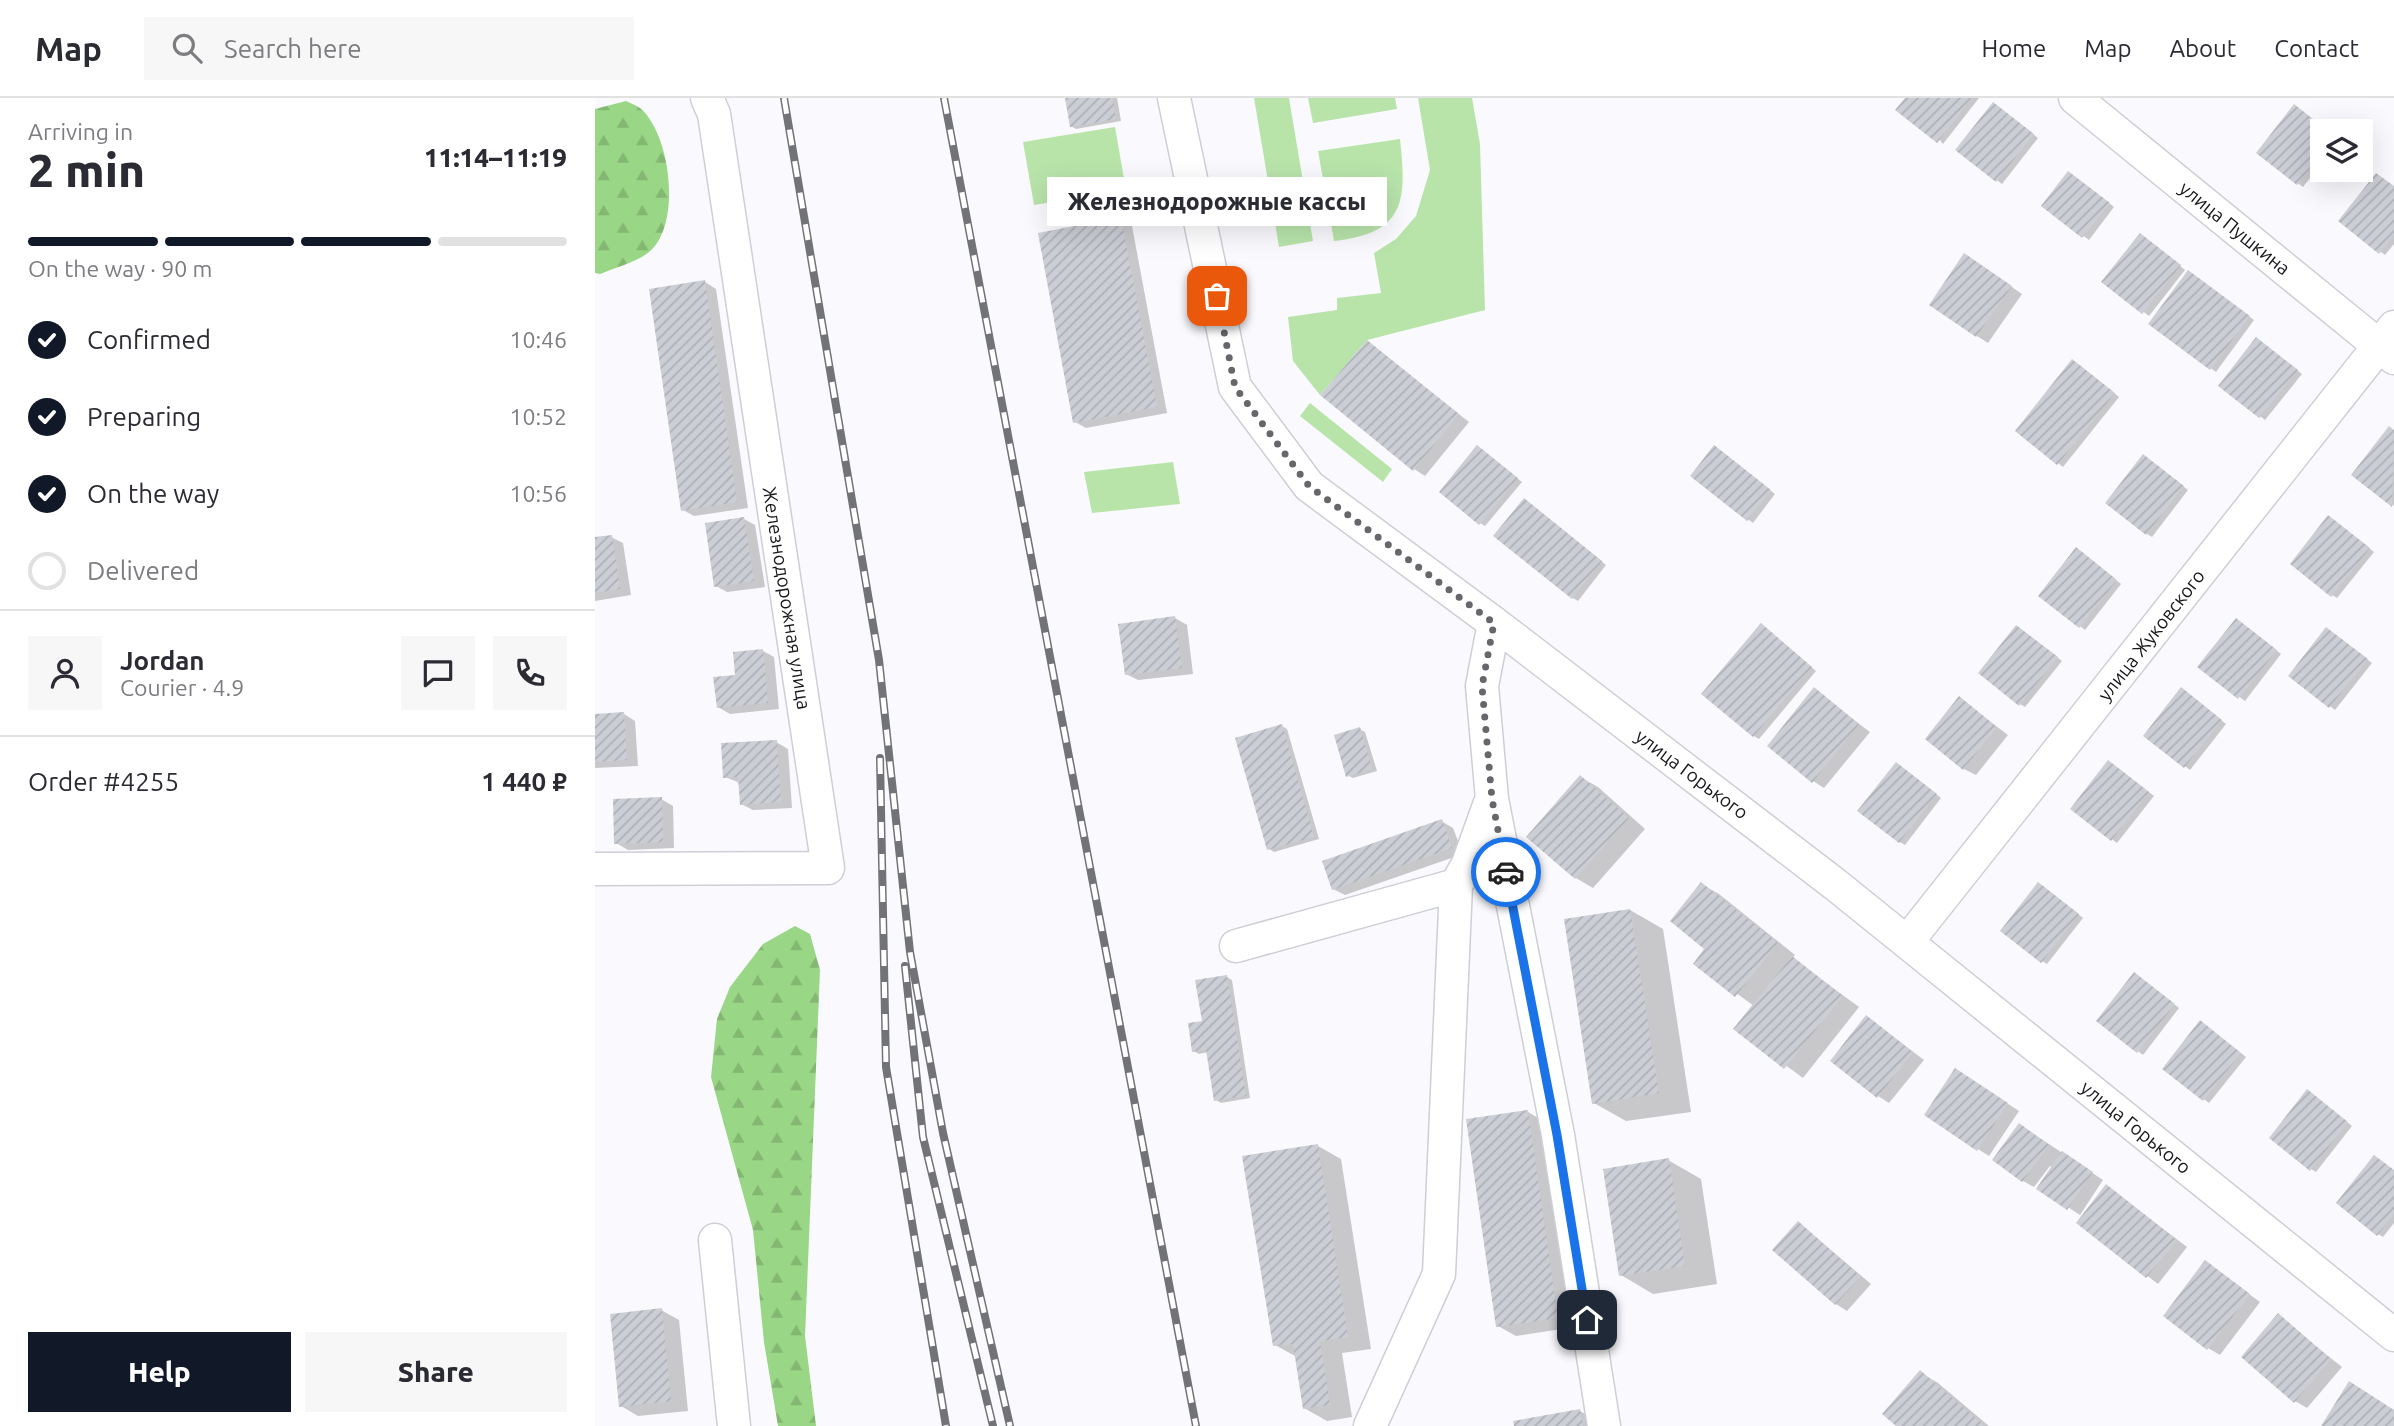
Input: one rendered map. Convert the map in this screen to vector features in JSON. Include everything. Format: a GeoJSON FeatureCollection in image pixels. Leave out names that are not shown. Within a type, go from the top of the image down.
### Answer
{"type":"FeatureCollection","features":[{"type":"Feature","properties":{"kind":"street","name":"Железнодорожная улица"},"geometry":{"type":"LineString","coordinates":[[595,869],[828,868],[715,114],[707,98]]}},
{"type":"Feature","properties":{"kind":"street","name":"улица Горького"},"geometry":{"type":"LineString","coordinates":[[1174,98],[1235,387],[1309,486],[1494,623],[1907,942],[2394,1335]]}},
{"type":"Feature","properties":{"kind":"street","name":"улица Пушкина"},"geometry":{"type":"LineString","coordinates":[[2075,98],[2389,344]]}},
{"type":"Feature","properties":{"kind":"street","name":"улица Жуковского"},"geometry":{"type":"LineString","coordinates":[[1907,942],[2389,344]]}},
{"type":"Feature","properties":{"kind":"street"},"geometry":{"type":"LineString","coordinates":[[1494,623],[1482,686],[1492,799],[1557,1135],[1604,1426]]}},
{"type":"Feature","properties":{"kind":"street"},"geometry":{"type":"LineString","coordinates":[[1370,1426],[1440,1274],[1456,885],[1468,864],[1492,799]]}},
{"type":"Feature","properties":{"kind":"street"},"geometry":{"type":"LineString","coordinates":[[1236,946],[1456,885]]}},
{"type":"Feature","properties":{"kind":"street"},"geometry":{"type":"LineString","coordinates":[[715,1240],[734,1426]]}},
{"type":"Feature","properties":{"kind":"green space"},"geometry":{"type":"Polygon","coordinates":[[[1254,98],[1289,98],[1313,241],[1279,247],[1254,98]]]}},
{"type":"Feature","properties":{"kind":"green space"},"geometry":{"type":"Polygon","coordinates":[[[1308,98],[1395,98],[1397,109],[1313,123],[1308,98]]]}},
{"type":"Feature","properties":{"kind":"green space"},"geometry":{"type":"Polygon","coordinates":[[[1418,98],[1472,98],[1480,144],[1485,310],[1367,340],[1320,395],[1293,361],[1288,317],[1337,310],[1337,298],[1381,293],[1374,253],[1396,239],[1416,216],[1430,170],[1418,98]]]}},
{"type":"Feature","properties":{"kind":"green space"},"geometry":{"type":"Polygon","coordinates":[[[626,101],[640,108],[651,121],[659,138],[668,180],[666,222],[659,239],[644,256],[600,274],[595,273],[595,109],[626,101]]]}},
{"type":"Feature","properties":{"kind":"green space"},"geometry":{"type":"Polygon","coordinates":[[[1115,127],[1126,190],[1034,205],[1023,142],[1115,127]]]}},
{"type":"Feature","properties":{"kind":"green space"},"geometry":{"type":"Polygon","coordinates":[[[1400,139],[1403,180],[1396,211],[1388,222],[1375,231],[1334,241],[1318,151],[1400,139]]]}},
{"type":"Feature","properties":{"kind":"green space"},"geometry":{"type":"Polygon","coordinates":[[[1310,403],[1392,469],[1383,482],[1300,416],[1310,403]]]}},
{"type":"Feature","properties":{"kind":"green space"},"geometry":{"type":"Polygon","coordinates":[[[1173,462],[1180,504],[1092,513],[1084,472],[1173,462]]]}},
{"type":"Feature","properties":{"kind":"green space"},"geometry":{"type":"Polygon","coordinates":[[[795,926],[810,934],[820,970],[805,1336],[816,1426],[778,1426],[764,1342],[753,1230],[711,1077],[717,1019],[730,987],[763,944],[795,926]]]}},
{"type":"Feature","properties":{"kind":"building"},"geometry":{"type":"Polygon","coordinates":[[[1065,98],[1113,98],[1116,119],[1070,127],[1065,98]]]}},
{"type":"Feature","properties":{"kind":"building"},"geometry":{"type":"Polygon","coordinates":[[[1905,98],[1972,98],[1937,143],[1895,110],[1905,98]]]}},
{"type":"Feature","properties":{"kind":"building"},"geometry":{"type":"Polygon","coordinates":[[[1993,102],[2034,134],[1996,182],[1955,150],[1993,102]]]}},
{"type":"Feature","properties":{"kind":"building"},"geometry":{"type":"Polygon","coordinates":[[[2294,104],[2313,119],[2310,119],[2310,168],[2297,185],[2256,153],[2294,104]]]}},
{"type":"Feature","properties":{"kind":"building"},"geometry":{"type":"Polygon","coordinates":[[[2068,171],[2110,203],[2082,238],[2041,206],[2068,171]]]}},
{"type":"Feature","properties":{"kind":"building"},"geometry":{"type":"Polygon","coordinates":[[[2376,173],[2394,186],[2394,235],[2379,254],[2338,221],[2369,182],[2373,182],[2376,173]]]}},
{"type":"Feature","properties":{"kind":"building"},"geometry":{"type":"Polygon","coordinates":[[[1121,217],[1157,407],[1073,423],[1038,233],[1121,217]]]}},
{"type":"Feature","properties":{"kind":"building"},"geometry":{"type":"Polygon","coordinates":[[[2140,233],[2181,265],[2142,314],[2101,282],[2140,233]]]}},
{"type":"Feature","properties":{"kind":"building"},"geometry":{"type":"Polygon","coordinates":[[[1964,253],[2012,286],[1976,337],[1929,305],[1964,253]]]}},
{"type":"Feature","properties":{"kind":"building"},"geometry":{"type":"Polygon","coordinates":[[[2188,270],[2250,316],[2210,370],[2148,324],[2188,270]]]}},
{"type":"Feature","properties":{"kind":"building"},"geometry":{"type":"Polygon","coordinates":[[[705,280],[737,502],[681,511],[649,289],[705,280]]]}},
{"type":"Feature","properties":{"kind":"building"},"geometry":{"type":"Polygon","coordinates":[[[2256,337],[2298,370],[2259,418],[2218,386],[2256,337]]]}},
{"type":"Feature","properties":{"kind":"building"},"geometry":{"type":"Polygon","coordinates":[[[1367,340],[1459,414],[1413,471],[1320,395],[1367,340]]]}},
{"type":"Feature","properties":{"kind":"building"},"geometry":{"type":"Polygon","coordinates":[[[2072,359],[2115,393],[2057,465],[2015,431],[2072,359]]]}},
{"type":"Feature","properties":{"kind":"building"},"geometry":{"type":"Polygon","coordinates":[[[2389,426],[2394,430],[2392,507],[2351,475],[2389,426]]]}},
{"type":"Feature","properties":{"kind":"building"},"geometry":{"type":"Polygon","coordinates":[[[1477,445],[1518,478],[1479,525],[1439,492],[1477,445]]]}},
{"type":"Feature","properties":{"kind":"building"},"geometry":{"type":"Polygon","coordinates":[[[1714,445],[1771,490],[1747,521],[1690,476],[1714,445]]]}},
{"type":"Feature","properties":{"kind":"building"},"geometry":{"type":"Polygon","coordinates":[[[2143,454],[2184,486],[2146,535],[2105,503],[2143,454]]]}},
{"type":"Feature","properties":{"kind":"building"},"geometry":{"type":"Polygon","coordinates":[[[1524,498],[1602,561],[1572,599],[1493,536],[1524,498]]]}},
{"type":"Feature","properties":{"kind":"building"},"geometry":{"type":"Polygon","coordinates":[[[2328,515],[2370,548],[2331,597],[2290,564],[2328,515]]]}},
{"type":"Feature","properties":{"kind":"building"},"geometry":{"type":"Polygon","coordinates":[[[744,517],[754,581],[714,587],[705,523],[744,517]]]}},
{"type":"Feature","properties":{"kind":"building"},"geometry":{"type":"Polygon","coordinates":[[[612,535],[620,589],[595,593],[595,537],[612,535]]]}},
{"type":"Feature","properties":{"kind":"building"},"geometry":{"type":"Polygon","coordinates":[[[2076,547],[2117,580],[2079,628],[2038,596],[2076,547]]]}},
{"type":"Feature","properties":{"kind":"building"},"geometry":{"type":"Polygon","coordinates":[[[1175,616],[1182,668],[1125,675],[1118,624],[1175,616]]]}},
{"type":"Feature","properties":{"kind":"building"},"geometry":{"type":"Polygon","coordinates":[[[2236,618],[2277,650],[2238,699],[2197,667],[2236,618]]]}},
{"type":"Feature","properties":{"kind":"building"},"geometry":{"type":"Polygon","coordinates":[[[1761,623],[1812,667],[1753,737],[1701,694],[1761,623]]]}},
{"type":"Feature","properties":{"kind":"building"},"geometry":{"type":"Polygon","coordinates":[[[2016,625],[2058,657],[2019,706],[1978,673],[2016,625]]]}},
{"type":"Feature","properties":{"kind":"building"},"geometry":{"type":"Polygon","coordinates":[[[2326,627],[2368,659],[2329,708],[2288,676],[2326,627]]]}},
{"type":"Feature","properties":{"kind":"building"},"geometry":{"type":"Polygon","coordinates":[[[763,649],[768,703],[717,708],[713,677],[735,675],[733,652],[763,649]]]}},
{"type":"Feature","properties":{"kind":"building"},"geometry":{"type":"Polygon","coordinates":[[[1814,687],[1859,724],[1812,783],[1767,746],[1814,687]]]}},
{"type":"Feature","properties":{"kind":"building"},"geometry":{"type":"Polygon","coordinates":[[[2181,687],[2222,720],[2184,768],[2143,736],[2181,687]]]}},
{"type":"Feature","properties":{"kind":"building"},"geometry":{"type":"Polygon","coordinates":[[[1959,696],[1997,727],[1963,770],[1925,739],[1959,696]]]}},
{"type":"Feature","properties":{"kind":"building"},"geometry":{"type":"Polygon","coordinates":[[[624,712],[627,760],[595,762],[595,714],[624,712]]]}},
{"type":"Feature","properties":{"kind":"building"},"geometry":{"type":"Polygon","coordinates":[[[1282,724],[1314,837],[1267,850],[1235,738],[1282,724]]]}},
{"type":"Feature","properties":{"kind":"building"},"geometry":{"type":"Polygon","coordinates":[[[1360,727],[1372,769],[1346,777],[1334,735],[1360,727]]]}},
{"type":"Feature","properties":{"kind":"building"},"geometry":{"type":"Polygon","coordinates":[[[777,740],[781,802],[740,805],[738,777],[723,778],[721,743],[777,740]]]}},
{"type":"Feature","properties":{"kind":"building"},"geometry":{"type":"Polygon","coordinates":[[[2108,760],[2149,792],[2111,841],[2070,809],[2108,760]]]}},
{"type":"Feature","properties":{"kind":"building"},"geometry":{"type":"Polygon","coordinates":[[[1896,762],[1937,794],[1899,843],[1857,811],[1896,762]]]}},
{"type":"Feature","properties":{"kind":"building"},"geometry":{"type":"Polygon","coordinates":[[[1580,775],[1629,818],[1575,879],[1526,837],[1580,775]]]}},
{"type":"Feature","properties":{"kind":"building"},"geometry":{"type":"Polygon","coordinates":[[[662,797],[663,842],[614,844],[613,799],[662,797]]]}},
{"type":"Feature","properties":{"kind":"building"},"geometry":{"type":"Polygon","coordinates":[[[1442,819],[1452,848],[1332,890],[1322,861],[1442,819]]]}},
{"type":"Feature","properties":{"kind":"building"},"geometry":{"type":"Polygon","coordinates":[[[1701,882],[1778,943],[1735,997],[1693,964],[1704,949],[1670,921],[1701,882]]]}},
{"type":"Feature","properties":{"kind":"building"},"geometry":{"type":"Polygon","coordinates":[[[2038,882],[2079,914],[2041,963],[2000,931],[2038,882]]]}},
{"type":"Feature","properties":{"kind":"building"},"geometry":{"type":"Polygon","coordinates":[[[1630,909],[1659,1093],[1592,1104],[1564,919],[1630,909]]]}},
{"type":"Feature","properties":{"kind":"building"},"geometry":{"type":"Polygon","coordinates":[[[1792,956],[1843,996],[1784,1069],[1733,1029],[1792,956]]]}},
{"type":"Feature","properties":{"kind":"building"},"geometry":{"type":"Polygon","coordinates":[[[2134,972],[2175,1004],[2137,1053],[2096,1021],[2134,972]]]}},
{"type":"Feature","properties":{"kind":"building"},"geometry":{"type":"Polygon","coordinates":[[[1227,975],[1246,1096],[1214,1101],[1206,1050],[1192,1052],[1188,1023],[1202,1021],[1195,980],[1227,975]]]}},
{"type":"Feature","properties":{"kind":"building"},"geometry":{"type":"Polygon","coordinates":[[[1866,1015],[1913,1052],[1877,1098],[1830,1061],[1866,1015]]]}},
{"type":"Feature","properties":{"kind":"building"},"geometry":{"type":"Polygon","coordinates":[[[2200,1020],[2241,1053],[2203,1101],[2162,1069],[2200,1020]]]}},
{"type":"Feature","properties":{"kind":"building"},"geometry":{"type":"Polygon","coordinates":[[[1955,1068],[2008,1103],[1977,1151],[1924,1115],[1955,1068]]]}},
{"type":"Feature","properties":{"kind":"building"},"geometry":{"type":"Polygon","coordinates":[[[2307,1089],[2348,1122],[2310,1171],[2269,1138],[2307,1089]]]}},
{"type":"Feature","properties":{"kind":"building"},"geometry":{"type":"Polygon","coordinates":[[[1528,1110],[1558,1318],[1496,1327],[1466,1119],[1528,1110]]]}},
{"type":"Feature","properties":{"kind":"building"},"geometry":{"type":"Polygon","coordinates":[[[2019,1123],[2049,1145],[2022,1182],[1992,1160],[2019,1123]]]}},
{"type":"Feature","properties":{"kind":"building"},"geometry":{"type":"Polygon","coordinates":[[[1318,1144],[1348,1337],[1320,1341],[1330,1405],[1303,1409],[1293,1344],[1273,1346],[1242,1156],[1318,1144]]]}},
{"type":"Feature","properties":{"kind":"building"},"geometry":{"type":"Polygon","coordinates":[[[2062,1151],[2093,1172],[2067,1210],[2036,1189],[2062,1151]]]}},
{"type":"Feature","properties":{"kind":"building"},"geometry":{"type":"Polygon","coordinates":[[[2374,1155],[2394,1170],[2394,1214],[2377,1236],[2336,1203],[2374,1155]]]}},
{"type":"Feature","properties":{"kind":"building"},"geometry":{"type":"Polygon","coordinates":[[[1669,1158],[1685,1266],[1619,1276],[1603,1169],[1669,1158]]]}},
{"type":"Feature","properties":{"kind":"building"},"geometry":{"type":"Polygon","coordinates":[[[2106,1184],[2177,1240],[2146,1278],[2076,1223],[2106,1184]]]}},
{"type":"Feature","properties":{"kind":"building"},"geometry":{"type":"Polygon","coordinates":[[[1798,1221],[1861,1277],[1835,1305],[1772,1250],[1798,1221]]]}},
{"type":"Feature","properties":{"kind":"building"},"geometry":{"type":"Polygon","coordinates":[[[2205,1260],[2250,1294],[2207,1350],[2163,1316],[2205,1260]]]}},
{"type":"Feature","properties":{"kind":"building"},"geometry":{"type":"Polygon","coordinates":[[[662,1308],[671,1401],[619,1407],[610,1314],[662,1308]]]}},
{"type":"Feature","properties":{"kind":"building"},"geometry":{"type":"Polygon","coordinates":[[[2278,1313],[2331,1359],[2294,1403],[2241,1357],[2278,1313]]]}},
{"type":"Feature","properties":{"kind":"building"},"geometry":{"type":"Polygon","coordinates":[[[1920,1370],[1985,1426],[1896,1426],[1882,1414],[1920,1370]]]}},
{"type":"Feature","properties":{"kind":"building"},"geometry":{"type":"Polygon","coordinates":[[[2349,1381],[2394,1410],[2394,1426],[2321,1426],[2349,1381]]]}},
{"type":"Feature","properties":{"kind":"building"},"geometry":{"type":"Polygon","coordinates":[[[1580,1409],[1583,1426],[1514,1426],[1513,1421],[1580,1409]]]}},
{"type":"Feature","properties":{"kind":"railway"},"geometry":{"type":"LineString","coordinates":[[784,98],[879,660],[910,952],[943,1133],[1010,1426]]}},
{"type":"Feature","properties":{"kind":"railway"},"geometry":{"type":"LineString","coordinates":[[944,98],[1196,1426]]}},
{"type":"Feature","properties":{"kind":"railway"},"geometry":{"type":"LineString","coordinates":[[880,758],[886,1067],[946,1426]]}},
{"type":"Feature","properties":{"kind":"railway"},"geometry":{"type":"LineString","coordinates":[[905,966],[923,1137],[993,1426]]}},
{"type":"Feature","properties":{"kind":"way so far"},"geometry":{"type":"LineString","coordinates":[[1217,296],[1235,387],[1309,486],[1494,623],[1482,686],[1492,799],[1506,872]]}},
{"type":"Feature","properties":{"kind":"place","name":"Железнодорожные кассы"},"geometry":{"type":"Point","coordinates":[1217,296]}},
{"type":"Feature","properties":{"kind":"route"},"geometry":{"type":"LineString","coordinates":[[1506,872],[1557,1135],[1587,1320]]}}]}
